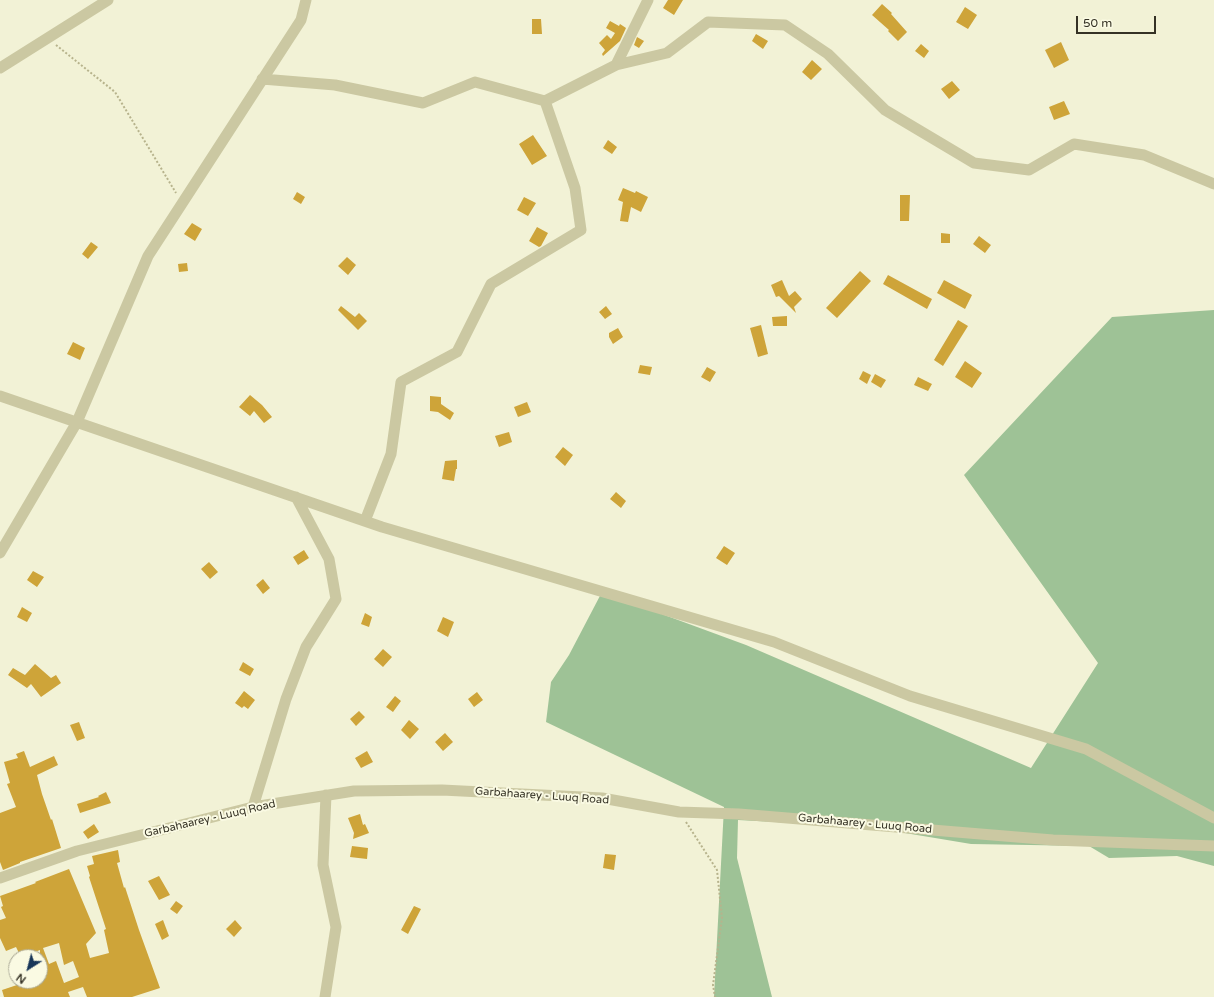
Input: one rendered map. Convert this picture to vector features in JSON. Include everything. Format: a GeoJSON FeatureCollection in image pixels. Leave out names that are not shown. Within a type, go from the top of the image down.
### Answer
{"type":"FeatureCollection","features":[{"type":"Feature","properties":{"kind":"street"},"geometry":{"type":"LineString","coordinates":[[0,68],[108,0]]}},
{"type":"Feature","properties":{"kind":"street"},"geometry":{"type":"LineString","coordinates":[[0,553],[77,422],[148,256],[301,20],[306,0]]}},
{"type":"Feature","properties":{"kind":"street"},"geometry":{"type":"LineString","coordinates":[[616,65],[648,0]]}},
{"type":"Feature","properties":{"kind":"street"},"geometry":{"type":"LineString","coordinates":[[262,79],[335,85],[424,103],[475,82],[545,101],[616,65],[667,53],[708,22],[785,25],[828,54],[885,110],[974,163],[1029,170],[1074,144],[1144,155],[1214,184]]}},
{"type":"Feature","properties":{"kind":"street"},"geometry":{"type":"LineString","coordinates":[[365,521],[391,454],[401,382],[457,352],[491,284],[581,230],[575,188],[545,101]]}},
{"type":"Feature","properties":{"kind":"street"},"geometry":{"type":"LineString","coordinates":[[0,396],[365,521],[774,642],[910,696],[1086,749],[1214,818]]}},
{"type":"Feature","properties":{"kind":"street"},"geometry":{"type":"LineString","coordinates":[[253,807],[286,699],[306,647],[336,598],[329,559],[296,497]]}},
{"type":"Feature","properties":{"kind":"street","name":"Garbahaarey - Luuq Road"},"geometry":{"type":"LineString","coordinates":[[0,878],[77,851],[253,807],[354,791],[442,790],[602,798],[679,812],[739,814],[1053,840],[1214,846]]}},
{"type":"Feature","properties":{"kind":"street"},"geometry":{"type":"LineString","coordinates":[[325,997],[336,927],[323,865],[326,795]]}},
{"type":"Feature","properties":{"kind":"path"},"geometry":{"type":"LineString","coordinates":[[47,38],[115,92],[182,202]]}},
{"type":"Feature","properties":{"kind":"path"},"geometry":{"type":"LineString","coordinates":[[679,812],[717,870],[722,918],[713,985],[714,997]]}},
{"type":"Feature","properties":{"kind":"green space"},"geometry":{"type":"Polygon","coordinates":[[[1214,310],[1214,866],[1177,856],[1109,858],[1089,846],[971,844],[869,827],[738,820],[737,858],[772,997],[714,997],[724,807],[546,722],[551,682],[569,655],[602,592],[746,645],[1031,768],[1098,663],[964,475],[1112,317],[1214,310]]]}},
{"type":"Feature","properties":{"kind":"building"},"geometry":{"type":"Polygon","coordinates":[[[668,0],[683,0],[674,15],[663,8],[668,0]]]}},
{"type":"Feature","properties":{"kind":"building"},"geometry":{"type":"Polygon","coordinates":[[[882,4],[892,13],[891,14],[907,32],[898,41],[888,31],[889,30],[872,15],[882,4]]]}},
{"type":"Feature","properties":{"kind":"building"},"geometry":{"type":"Polygon","coordinates":[[[965,7],[977,15],[968,29],[956,22],[965,7]]]}},
{"type":"Feature","properties":{"kind":"building"},"geometry":{"type":"Polygon","coordinates":[[[532,19],[541,19],[542,34],[532,34],[532,19]]]}},
{"type":"Feature","properties":{"kind":"building"},"geometry":{"type":"Polygon","coordinates":[[[610,21],[619,26],[620,24],[626,28],[620,41],[603,56],[602,54],[605,50],[599,43],[607,35],[611,39],[615,33],[606,28],[610,21]]]}},
{"type":"Feature","properties":{"kind":"building"},"geometry":{"type":"Polygon","coordinates":[[[756,34],[768,41],[763,49],[752,41],[756,34]]]}},
{"type":"Feature","properties":{"kind":"building"},"geometry":{"type":"Polygon","coordinates":[[[637,37],[644,41],[639,48],[634,45],[637,37]]]}},
{"type":"Feature","properties":{"kind":"building"},"geometry":{"type":"Polygon","coordinates":[[[1061,42],[1069,60],[1054,68],[1045,50],[1061,42]]]}},
{"type":"Feature","properties":{"kind":"building"},"geometry":{"type":"Polygon","coordinates":[[[921,44],[929,51],[924,58],[915,51],[921,44]]]}},
{"type":"Feature","properties":{"kind":"building"},"geometry":{"type":"Polygon","coordinates":[[[812,60],[822,69],[811,80],[802,72],[812,60]]]}},
{"type":"Feature","properties":{"kind":"building"},"geometry":{"type":"Polygon","coordinates":[[[952,81],[960,90],[949,99],[941,89],[952,81]]]}},
{"type":"Feature","properties":{"kind":"building"},"geometry":{"type":"Polygon","coordinates":[[[1064,101],[1070,114],[1054,120],[1049,107],[1064,101]]]}},
{"type":"Feature","properties":{"kind":"building"},"geometry":{"type":"Polygon","coordinates":[[[533,135],[547,156],[532,165],[519,144],[533,135]]]}},
{"type":"Feature","properties":{"kind":"building"},"geometry":{"type":"Polygon","coordinates":[[[608,140],[617,147],[612,154],[603,148],[608,140]]]}},
{"type":"Feature","properties":{"kind":"building"},"geometry":{"type":"Polygon","coordinates":[[[623,188],[635,193],[636,191],[648,197],[641,212],[631,207],[628,222],[620,221],[623,202],[618,200],[623,188]]]}},
{"type":"Feature","properties":{"kind":"building"},"geometry":{"type":"Polygon","coordinates":[[[297,192],[305,197],[301,204],[293,199],[297,192]]]}},
{"type":"Feature","properties":{"kind":"building"},"geometry":{"type":"Polygon","coordinates":[[[900,195],[910,195],[909,221],[900,221],[900,195]]]}},
{"type":"Feature","properties":{"kind":"building"},"geometry":{"type":"Polygon","coordinates":[[[524,197],[536,203],[528,216],[517,210],[524,197]]]}},
{"type":"Feature","properties":{"kind":"building"},"geometry":{"type":"Polygon","coordinates":[[[192,223],[202,229],[195,241],[184,234],[192,223]]]}},
{"type":"Feature","properties":{"kind":"building"},"geometry":{"type":"Polygon","coordinates":[[[537,227],[548,233],[539,247],[529,241],[537,227]]]}},
{"type":"Feature","properties":{"kind":"building"},"geometry":{"type":"Polygon","coordinates":[[[941,233],[950,234],[950,243],[941,243],[941,233]]]}},
{"type":"Feature","properties":{"kind":"building"},"geometry":{"type":"Polygon","coordinates":[[[979,236],[991,245],[985,253],[973,244],[979,236]]]}},
{"type":"Feature","properties":{"kind":"building"},"geometry":{"type":"Polygon","coordinates":[[[91,242],[98,247],[88,259],[82,254],[91,242]]]}},
{"type":"Feature","properties":{"kind":"building"},"geometry":{"type":"Polygon","coordinates":[[[347,257],[356,265],[348,275],[338,266],[347,257]]]}},
{"type":"Feature","properties":{"kind":"building"},"geometry":{"type":"Polygon","coordinates":[[[187,263],[188,271],[179,272],[178,264],[187,263]]]}},
{"type":"Feature","properties":{"kind":"building"},"geometry":{"type":"Polygon","coordinates":[[[860,271],[871,281],[837,318],[826,308],[860,271]]]}},
{"type":"Feature","properties":{"kind":"building"},"geometry":{"type":"Polygon","coordinates":[[[888,275],[932,299],[927,309],[883,284],[888,275]]]}},
{"type":"Feature","properties":{"kind":"building"},"geometry":{"type":"Polygon","coordinates":[[[782,280],[789,296],[795,291],[802,299],[794,307],[796,313],[779,296],[776,297],[771,285],[782,280]]]}},
{"type":"Feature","properties":{"kind":"building"},"geometry":{"type":"Polygon","coordinates":[[[944,280],[972,295],[965,309],[937,293],[944,280]]]}},
{"type":"Feature","properties":{"kind":"building"},"geometry":{"type":"Polygon","coordinates":[[[341,306],[355,317],[359,313],[367,321],[358,330],[338,310],[341,306]]]}},
{"type":"Feature","properties":{"kind":"building"},"geometry":{"type":"Polygon","coordinates":[[[606,306],[612,314],[605,319],[599,312],[606,306]]]}},
{"type":"Feature","properties":{"kind":"building"},"geometry":{"type":"Polygon","coordinates":[[[787,316],[787,326],[773,326],[772,317],[787,316]]]}},
{"type":"Feature","properties":{"kind":"building"},"geometry":{"type":"Polygon","coordinates":[[[958,320],[968,326],[943,366],[934,360],[958,320]]]}},
{"type":"Feature","properties":{"kind":"building"},"geometry":{"type":"Polygon","coordinates":[[[761,325],[768,354],[758,357],[750,328],[761,325]]]}},
{"type":"Feature","properties":{"kind":"building"},"geometry":{"type":"Polygon","coordinates":[[[618,328],[623,337],[613,344],[609,337],[609,333],[618,328]]]}},
{"type":"Feature","properties":{"kind":"building"},"geometry":{"type":"Polygon","coordinates":[[[73,342],[85,348],[80,360],[67,354],[73,342]]]}},
{"type":"Feature","properties":{"kind":"building"},"geometry":{"type":"Polygon","coordinates":[[[965,361],[982,373],[972,388],[955,377],[965,361]]]}},
{"type":"Feature","properties":{"kind":"building"},"geometry":{"type":"Polygon","coordinates":[[[640,365],[652,367],[650,375],[638,373],[640,365]]]}},
{"type":"Feature","properties":{"kind":"building"},"geometry":{"type":"Polygon","coordinates":[[[707,367],[716,372],[710,382],[701,377],[707,367]]]}},
{"type":"Feature","properties":{"kind":"building"},"geometry":{"type":"Polygon","coordinates":[[[863,371],[871,375],[867,384],[859,379],[863,371]]]}},
{"type":"Feature","properties":{"kind":"building"},"geometry":{"type":"Polygon","coordinates":[[[875,374],[886,380],[881,388],[871,382],[875,374]]]}},
{"type":"Feature","properties":{"kind":"building"},"geometry":{"type":"Polygon","coordinates":[[[918,377],[932,384],[928,391],[914,385],[918,377]]]}},
{"type":"Feature","properties":{"kind":"building"},"geometry":{"type":"Polygon","coordinates":[[[250,395],[262,405],[272,417],[264,423],[254,411],[250,416],[239,407],[250,395]]]}},
{"type":"Feature","properties":{"kind":"building"},"geometry":{"type":"Polygon","coordinates":[[[430,396],[441,397],[441,404],[454,413],[450,420],[438,412],[430,411],[430,396]]]}},
{"type":"Feature","properties":{"kind":"building"},"geometry":{"type":"Polygon","coordinates":[[[527,402],[531,412],[518,417],[514,407],[527,402]]]}},
{"type":"Feature","properties":{"kind":"building"},"geometry":{"type":"Polygon","coordinates":[[[509,432],[512,442],[499,447],[495,436],[509,432]]]}},
{"type":"Feature","properties":{"kind":"building"},"geometry":{"type":"Polygon","coordinates":[[[563,447],[573,455],[565,466],[555,457],[563,447]]]}},
{"type":"Feature","properties":{"kind":"building"},"geometry":{"type":"Polygon","coordinates":[[[457,460],[457,469],[454,481],[442,479],[445,461],[457,460]]]}},
{"type":"Feature","properties":{"kind":"building"},"geometry":{"type":"Polygon","coordinates":[[[616,492],[626,501],[621,508],[610,499],[616,492]]]}},
{"type":"Feature","properties":{"kind":"building"},"geometry":{"type":"Polygon","coordinates":[[[724,546],[735,553],[727,565],[716,558],[724,546]]]}},
{"type":"Feature","properties":{"kind":"building"},"geometry":{"type":"Polygon","coordinates":[[[304,550],[309,558],[298,565],[293,557],[304,550]]]}},
{"type":"Feature","properties":{"kind":"building"},"geometry":{"type":"Polygon","coordinates":[[[209,562],[218,572],[210,579],[201,569],[209,562]]]}},
{"type":"Feature","properties":{"kind":"building"},"geometry":{"type":"Polygon","coordinates":[[[33,571],[44,577],[37,587],[27,580],[33,571]]]}},
{"type":"Feature","properties":{"kind":"building"},"geometry":{"type":"Polygon","coordinates":[[[263,579],[270,588],[263,594],[256,585],[263,579]]]}},
{"type":"Feature","properties":{"kind":"building"},"geometry":{"type":"Polygon","coordinates":[[[22,607],[32,613],[27,622],[17,617],[22,607]]]}},
{"type":"Feature","properties":{"kind":"building"},"geometry":{"type":"Polygon","coordinates":[[[365,613],[372,617],[369,627],[361,624],[365,613]]]}},
{"type":"Feature","properties":{"kind":"building"},"geometry":{"type":"Polygon","coordinates":[[[443,617],[454,622],[448,637],[437,631],[443,617]]]}},
{"type":"Feature","properties":{"kind":"building"},"geometry":{"type":"Polygon","coordinates":[[[383,649],[392,657],[383,667],[374,659],[383,649]]]}},
{"type":"Feature","properties":{"kind":"building"},"geometry":{"type":"Polygon","coordinates":[[[243,662],[254,669],[250,676],[239,670],[243,662]]]}},
{"type":"Feature","properties":{"kind":"building"},"geometry":{"type":"Polygon","coordinates":[[[35,664],[51,678],[56,675],[61,683],[41,697],[31,684],[27,688],[8,675],[13,668],[25,675],[35,664]]]}},
{"type":"Feature","properties":{"kind":"building"},"geometry":{"type":"Polygon","coordinates":[[[244,691],[255,700],[248,709],[244,706],[242,708],[235,703],[244,691]]]}},
{"type":"Feature","properties":{"kind":"building"},"geometry":{"type":"Polygon","coordinates":[[[477,692],[483,700],[474,707],[468,699],[477,692]]]}},
{"type":"Feature","properties":{"kind":"building"},"geometry":{"type":"Polygon","coordinates":[[[395,696],[401,701],[393,712],[386,707],[395,696]]]}},
{"type":"Feature","properties":{"kind":"building"},"geometry":{"type":"Polygon","coordinates":[[[359,711],[365,717],[356,726],[350,719],[359,711]]]}},
{"type":"Feature","properties":{"kind":"building"},"geometry":{"type":"Polygon","coordinates":[[[409,720],[419,729],[410,739],[401,730],[409,720]]]}},
{"type":"Feature","properties":{"kind":"building"},"geometry":{"type":"Polygon","coordinates":[[[79,722],[85,738],[77,741],[70,725],[79,722]]]}},
{"type":"Feature","properties":{"kind":"building"},"geometry":{"type":"Polygon","coordinates":[[[445,733],[453,742],[443,751],[435,742],[445,733]]]}},
{"type":"Feature","properties":{"kind":"building"},"geometry":{"type":"Polygon","coordinates":[[[24,751],[30,767],[54,756],[58,765],[37,775],[61,848],[20,862],[3,870],[0,862],[0,813],[16,807],[7,784],[10,783],[4,762],[18,758],[16,754],[24,751]]]}},
{"type":"Feature","properties":{"kind":"building"},"geometry":{"type":"Polygon","coordinates":[[[367,751],[373,762],[361,768],[355,758],[367,751]]]}},
{"type":"Feature","properties":{"kind":"building"},"geometry":{"type":"Polygon","coordinates":[[[106,792],[111,803],[80,813],[77,804],[99,797],[98,796],[106,792]]]}},
{"type":"Feature","properties":{"kind":"building"},"geometry":{"type":"Polygon","coordinates":[[[360,814],[363,825],[365,824],[369,833],[353,839],[354,833],[348,818],[360,814]]]}},
{"type":"Feature","properties":{"kind":"building"},"geometry":{"type":"Polygon","coordinates":[[[94,824],[99,832],[88,839],[83,832],[94,824]]]}},
{"type":"Feature","properties":{"kind":"building"},"geometry":{"type":"Polygon","coordinates":[[[352,846],[368,848],[367,859],[350,857],[352,846]]]}},
{"type":"Feature","properties":{"kind":"building"},"geometry":{"type":"Polygon","coordinates":[[[118,850],[120,862],[117,863],[124,888],[125,887],[160,988],[132,997],[87,997],[83,987],[68,992],[70,997],[4,997],[2,990],[8,988],[48,989],[48,961],[49,964],[56,961],[64,983],[79,977],[73,961],[64,965],[59,943],[43,949],[17,949],[16,947],[6,951],[0,938],[0,920],[6,918],[1,907],[3,906],[0,896],[69,869],[96,933],[86,944],[90,958],[109,953],[104,930],[106,929],[89,877],[87,866],[94,864],[92,856],[118,850]]]}},
{"type":"Feature","properties":{"kind":"building"},"geometry":{"type":"Polygon","coordinates":[[[605,854],[616,855],[614,870],[603,868],[605,854]]]}},
{"type":"Feature","properties":{"kind":"building"},"geometry":{"type":"Polygon","coordinates":[[[159,876],[170,895],[159,900],[148,881],[159,876]]]}},
{"type":"Feature","properties":{"kind":"building"},"geometry":{"type":"Polygon","coordinates":[[[176,901],[183,906],[177,914],[170,909],[176,901]]]}},
{"type":"Feature","properties":{"kind":"building"},"geometry":{"type":"Polygon","coordinates":[[[414,906],[421,909],[408,934],[401,930],[414,906]]]}},
{"type":"Feature","properties":{"kind":"building"},"geometry":{"type":"Polygon","coordinates":[[[163,920],[169,936],[162,940],[155,924],[163,920]]]}},
{"type":"Feature","properties":{"kind":"building"},"geometry":{"type":"Polygon","coordinates":[[[235,920],[242,928],[234,937],[226,929],[235,920]]]}}]}
